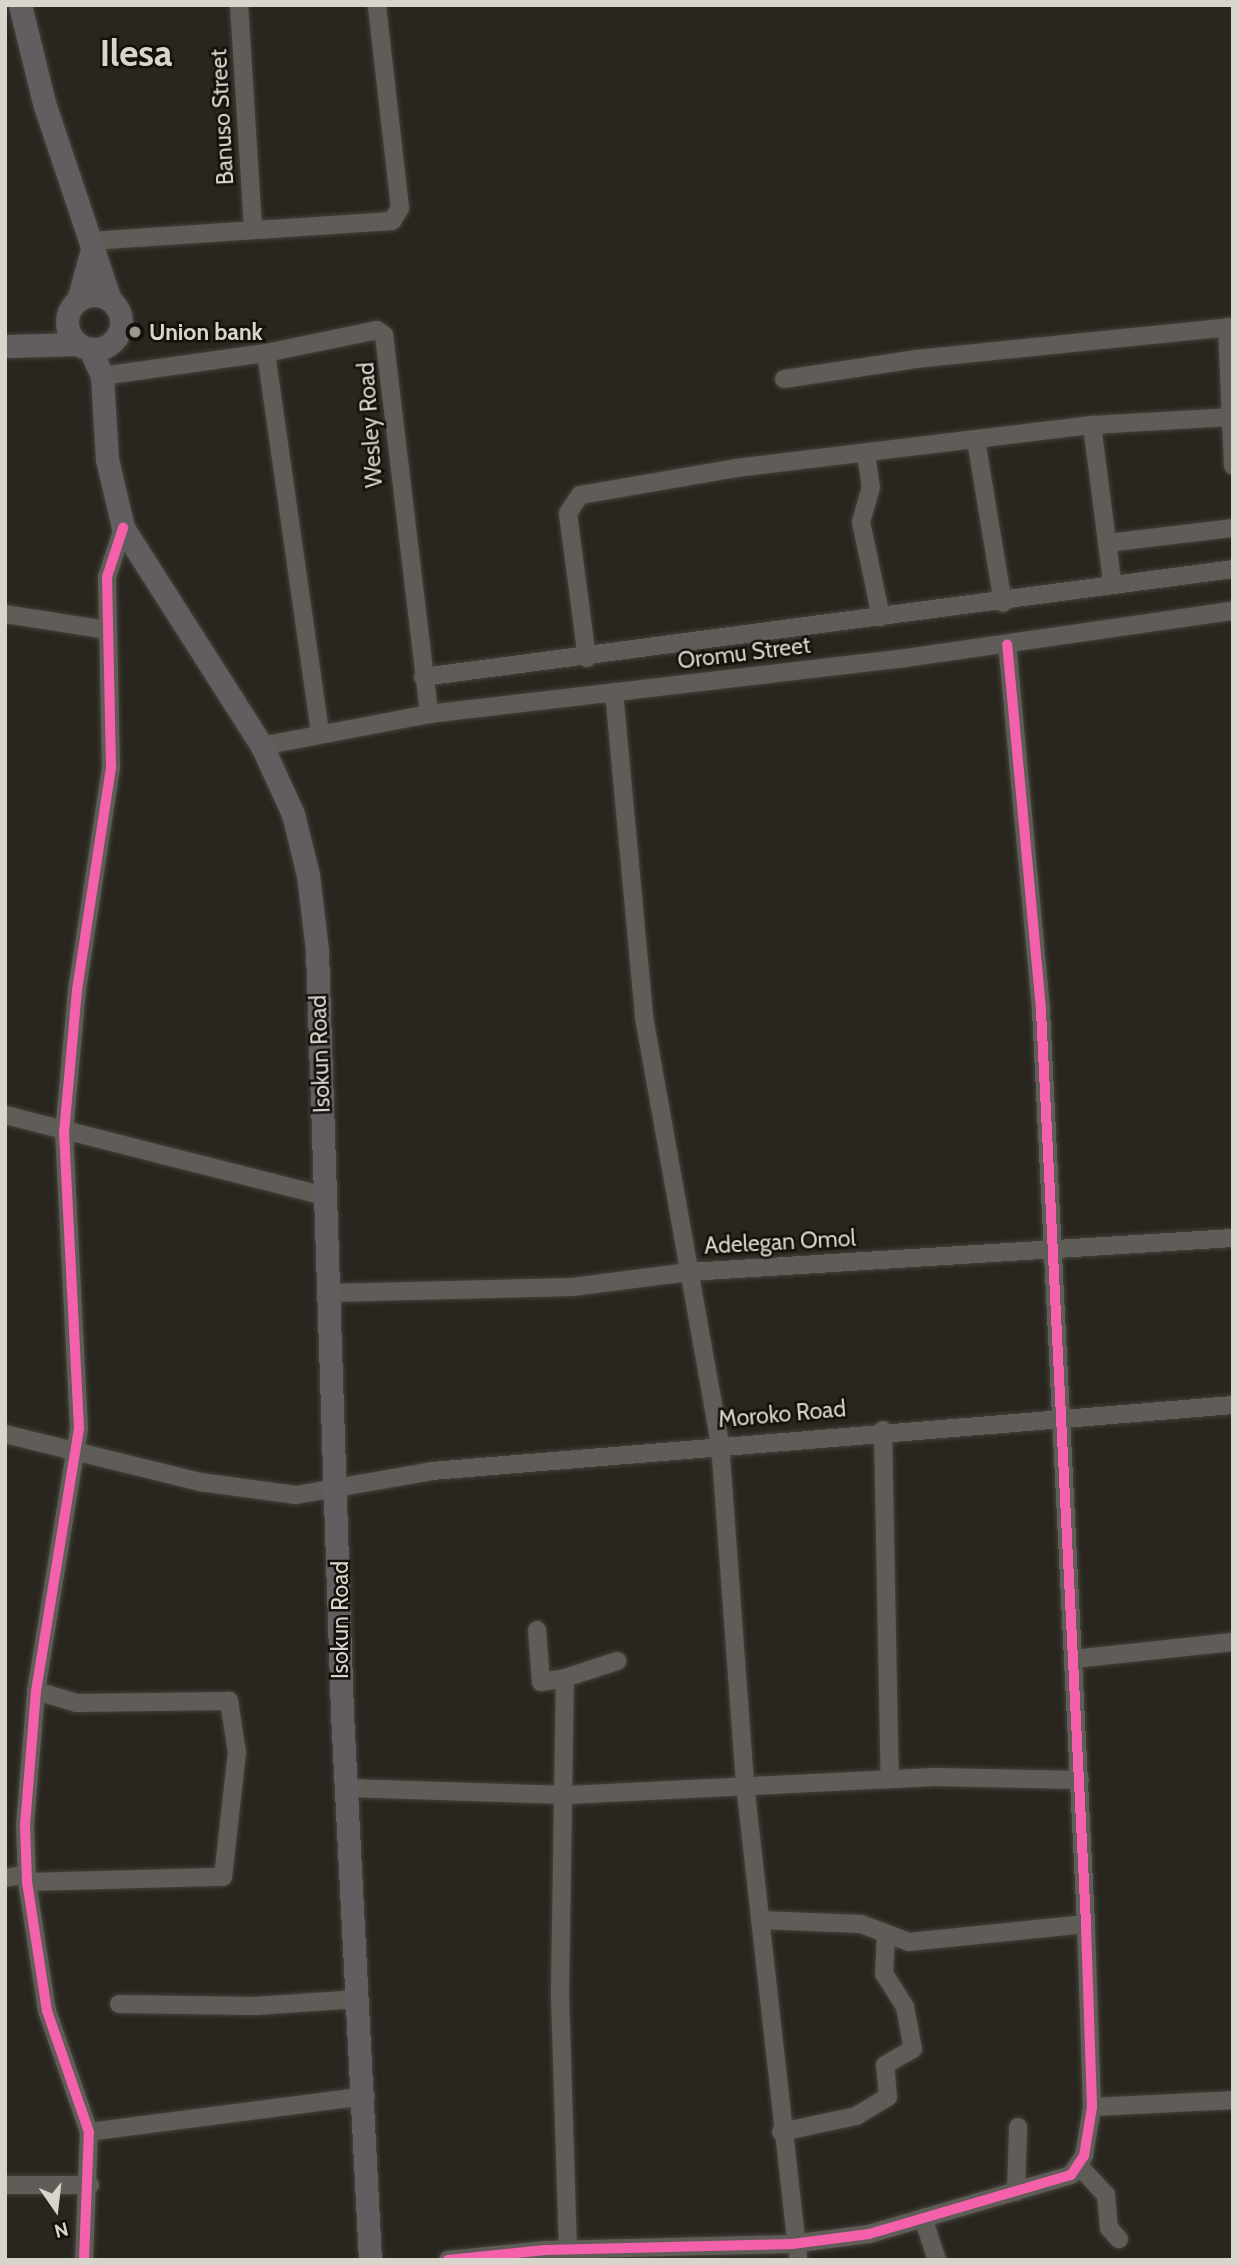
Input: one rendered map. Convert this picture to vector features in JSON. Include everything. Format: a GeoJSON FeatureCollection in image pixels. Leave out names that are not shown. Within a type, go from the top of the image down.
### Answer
{"type":"FeatureCollection","features":[{"type":"Feature","properties":{"kind":"main road"},"geometry":{"type":"LineString","coordinates":[[20,5],[91,246],[110,300],[121,320],[102,376],[107,459],[123,528],[262,746]]}},
{"type":"Feature","properties":{"kind":"main road"},"geometry":{"type":"LineString","coordinates":[[91,246],[73,310],[84,346],[102,376]]}},
{"type":"Feature","properties":{"kind":"main road"},"geometry":{"type":"LineString","coordinates":[[7,346],[96,295],[110,300]]}},
{"type":"Feature","properties":{"kind":"main road"},"geometry":{"type":"LineString","coordinates":[[7,346],[84,346],[116,338]]}},
{"type":"Feature","properties":{"kind":"main road","name":"Isokun Road"},"geometry":{"type":"LineString","coordinates":[[262,746],[302,844],[317,951],[347,1788],[366,2096],[370,2260]]}},
{"type":"Feature","properties":{"kind":"street","name":"Banuso Street"},"geometry":{"type":"LineString","coordinates":[[239,5],[253,226]]}},
{"type":"Feature","properties":{"kind":"street"},"geometry":{"type":"LineString","coordinates":[[91,246],[253,226],[392,220],[400,208],[377,5]]}},
{"type":"Feature","properties":{"kind":"street"},"geometry":{"type":"LineString","coordinates":[[784,379],[916,359],[1230,327],[1229,417],[1233,466]]}},
{"type":"Feature","properties":{"kind":"street","name":"Wesley Road"},"geometry":{"type":"LineString","coordinates":[[102,376],[266,354],[377,330],[384,335],[429,714]]}},
{"type":"Feature","properties":{"kind":"street"},"geometry":{"type":"LineString","coordinates":[[266,354],[320,733]]}},
{"type":"Feature","properties":{"kind":"street"},"geometry":{"type":"LineString","coordinates":[[587,658],[572,499],[653,480],[866,453],[1092,425],[1229,417]]}},
{"type":"Feature","properties":{"kind":"street"},"geometry":{"type":"LineString","coordinates":[[1092,425],[1112,582]]}},
{"type":"Feature","properties":{"kind":"street"},"geometry":{"type":"LineString","coordinates":[[976,440],[1003,603]]}},
{"type":"Feature","properties":{"kind":"street"},"geometry":{"type":"LineString","coordinates":[[866,453],[871,487],[861,522],[881,617]]}},
{"type":"Feature","properties":{"kind":"street"},"geometry":{"type":"LineString","coordinates":[[84,2260],[90,2186],[89,2132],[47,2011],[27,1878],[36,1691],[81,1407],[64,1133],[111,767],[107,577],[123,528]]}},
{"type":"Feature","properties":{"kind":"street"},"geometry":{"type":"LineString","coordinates":[[1107,543],[1233,528]]}},
{"type":"Feature","properties":{"kind":"street"},"geometry":{"type":"LineString","coordinates":[[424,677],[1003,603],[1112,582],[1233,569]]}},
{"type":"Feature","properties":{"kind":"street","name":"Oromu Street"},"geometry":{"type":"LineString","coordinates":[[262,746],[429,714],[1007,645],[1233,611]]}},
{"type":"Feature","properties":{"kind":"street"},"geometry":{"type":"LineString","coordinates":[[5,614],[107,630]]}},
{"type":"Feature","properties":{"kind":"street"},"geometry":{"type":"LineString","coordinates":[[448,2260],[545,2255],[568,2250],[795,2252],[1016,2192],[1071,2175],[1079,2166],[1091,2107],[1080,1780],[1049,1250],[1034,919],[1007,645]]}},
{"type":"Feature","properties":{"kind":"street"},"geometry":{"type":"LineString","coordinates":[[614,692],[645,998],[644,1017],[720,1443],[745,1784],[795,2252]]}},
{"type":"Feature","properties":{"kind":"street"},"geometry":{"type":"LineString","coordinates":[[5,1115],[64,1133],[326,1196]]}},
{"type":"Feature","properties":{"kind":"street","name":"Adelegan Omol"},"geometry":{"type":"LineString","coordinates":[[330,1293],[572,1287],[689,1272],[1233,1238]]}},
{"type":"Feature","properties":{"kind":"street","name":"Moroko Road"},"geometry":{"type":"LineString","coordinates":[[5,1434],[258,1492],[296,1495],[432,1471],[720,1443],[1059,1415],[1233,1405]]}},
{"type":"Feature","properties":{"kind":"street"},"geometry":{"type":"LineString","coordinates":[[883,1430],[890,1779]]}},
{"type":"Feature","properties":{"kind":"street"},"geometry":{"type":"LineString","coordinates":[[537,1630],[541,1682],[565,1678],[617,1661]]}},
{"type":"Feature","properties":{"kind":"street"},"geometry":{"type":"LineString","coordinates":[[1073,1659],[1233,1642]]}},
{"type":"Feature","properties":{"kind":"street"},"geometry":{"type":"LineString","coordinates":[[565,1678],[567,1795],[560,1991],[568,2250]]}},
{"type":"Feature","properties":{"kind":"street"},"geometry":{"type":"LineString","coordinates":[[5,1878],[223,1877],[236,1753],[229,1701],[77,1703],[36,1691]]}},
{"type":"Feature","properties":{"kind":"street"},"geometry":{"type":"LineString","coordinates":[[347,1788],[567,1795],[745,1784],[890,1779],[1080,1780]]}},
{"type":"Feature","properties":{"kind":"street"},"geometry":{"type":"LineString","coordinates":[[760,1920],[848,1922],[909,1942],[964,1940],[1086,1924]]}},
{"type":"Feature","properties":{"kind":"street"},"geometry":{"type":"LineString","coordinates":[[781,2132],[856,2116],[888,2096],[885,2065],[913,2049],[905,2007],[884,1974],[886,1935]]}},
{"type":"Feature","properties":{"kind":"street"},"geometry":{"type":"LineString","coordinates":[[119,2004],[255,2006],[359,1999]]}},
{"type":"Feature","properties":{"kind":"street"},"geometry":{"type":"LineString","coordinates":[[89,2132],[366,2096]]}},
{"type":"Feature","properties":{"kind":"street"},"geometry":{"type":"LineString","coordinates":[[1091,2107],[1233,2100]]}},
{"type":"Feature","properties":{"kind":"street"},"geometry":{"type":"LineString","coordinates":[[1016,2192],[1018,2127]]}},
{"type":"Feature","properties":{"kind":"street"},"geometry":{"type":"LineString","coordinates":[[1079,2166],[1106,2195],[1109,2228],[1119,2239]]}},
{"type":"Feature","properties":{"kind":"street"},"geometry":{"type":"LineString","coordinates":[[5,2185],[90,2186]]}},
{"type":"Feature","properties":{"kind":"street"},"geometry":{"type":"LineString","coordinates":[[923,2218],[937,2260]]}},
{"type":"Feature","properties":{"kind":"cycle path"},"geometry":{"type":"LineString","coordinates":[[84,2260],[89,2132],[47,2011],[27,1882],[25,1825],[36,1691],[79,1428],[64,1133],[77,990],[111,767],[107,577],[123,528]]}},
{"type":"Feature","properties":{"kind":"cycle path"},"geometry":{"type":"LineString","coordinates":[[448,2260],[545,2250],[792,2244],[869,2234],[1071,2175],[1084,2156],[1092,2107],[1086,1924],[1041,1009],[1007,645]]}},
{"type":"Feature","properties":{"kind":"place","name":"Union bank"},"geometry":{"type":"Point","coordinates":[135,332]}},
{"type":"Feature","properties":{"kind":"district","name":"Ilesa"},"geometry":{"type":"Point","coordinates":[136,53]}}]}
